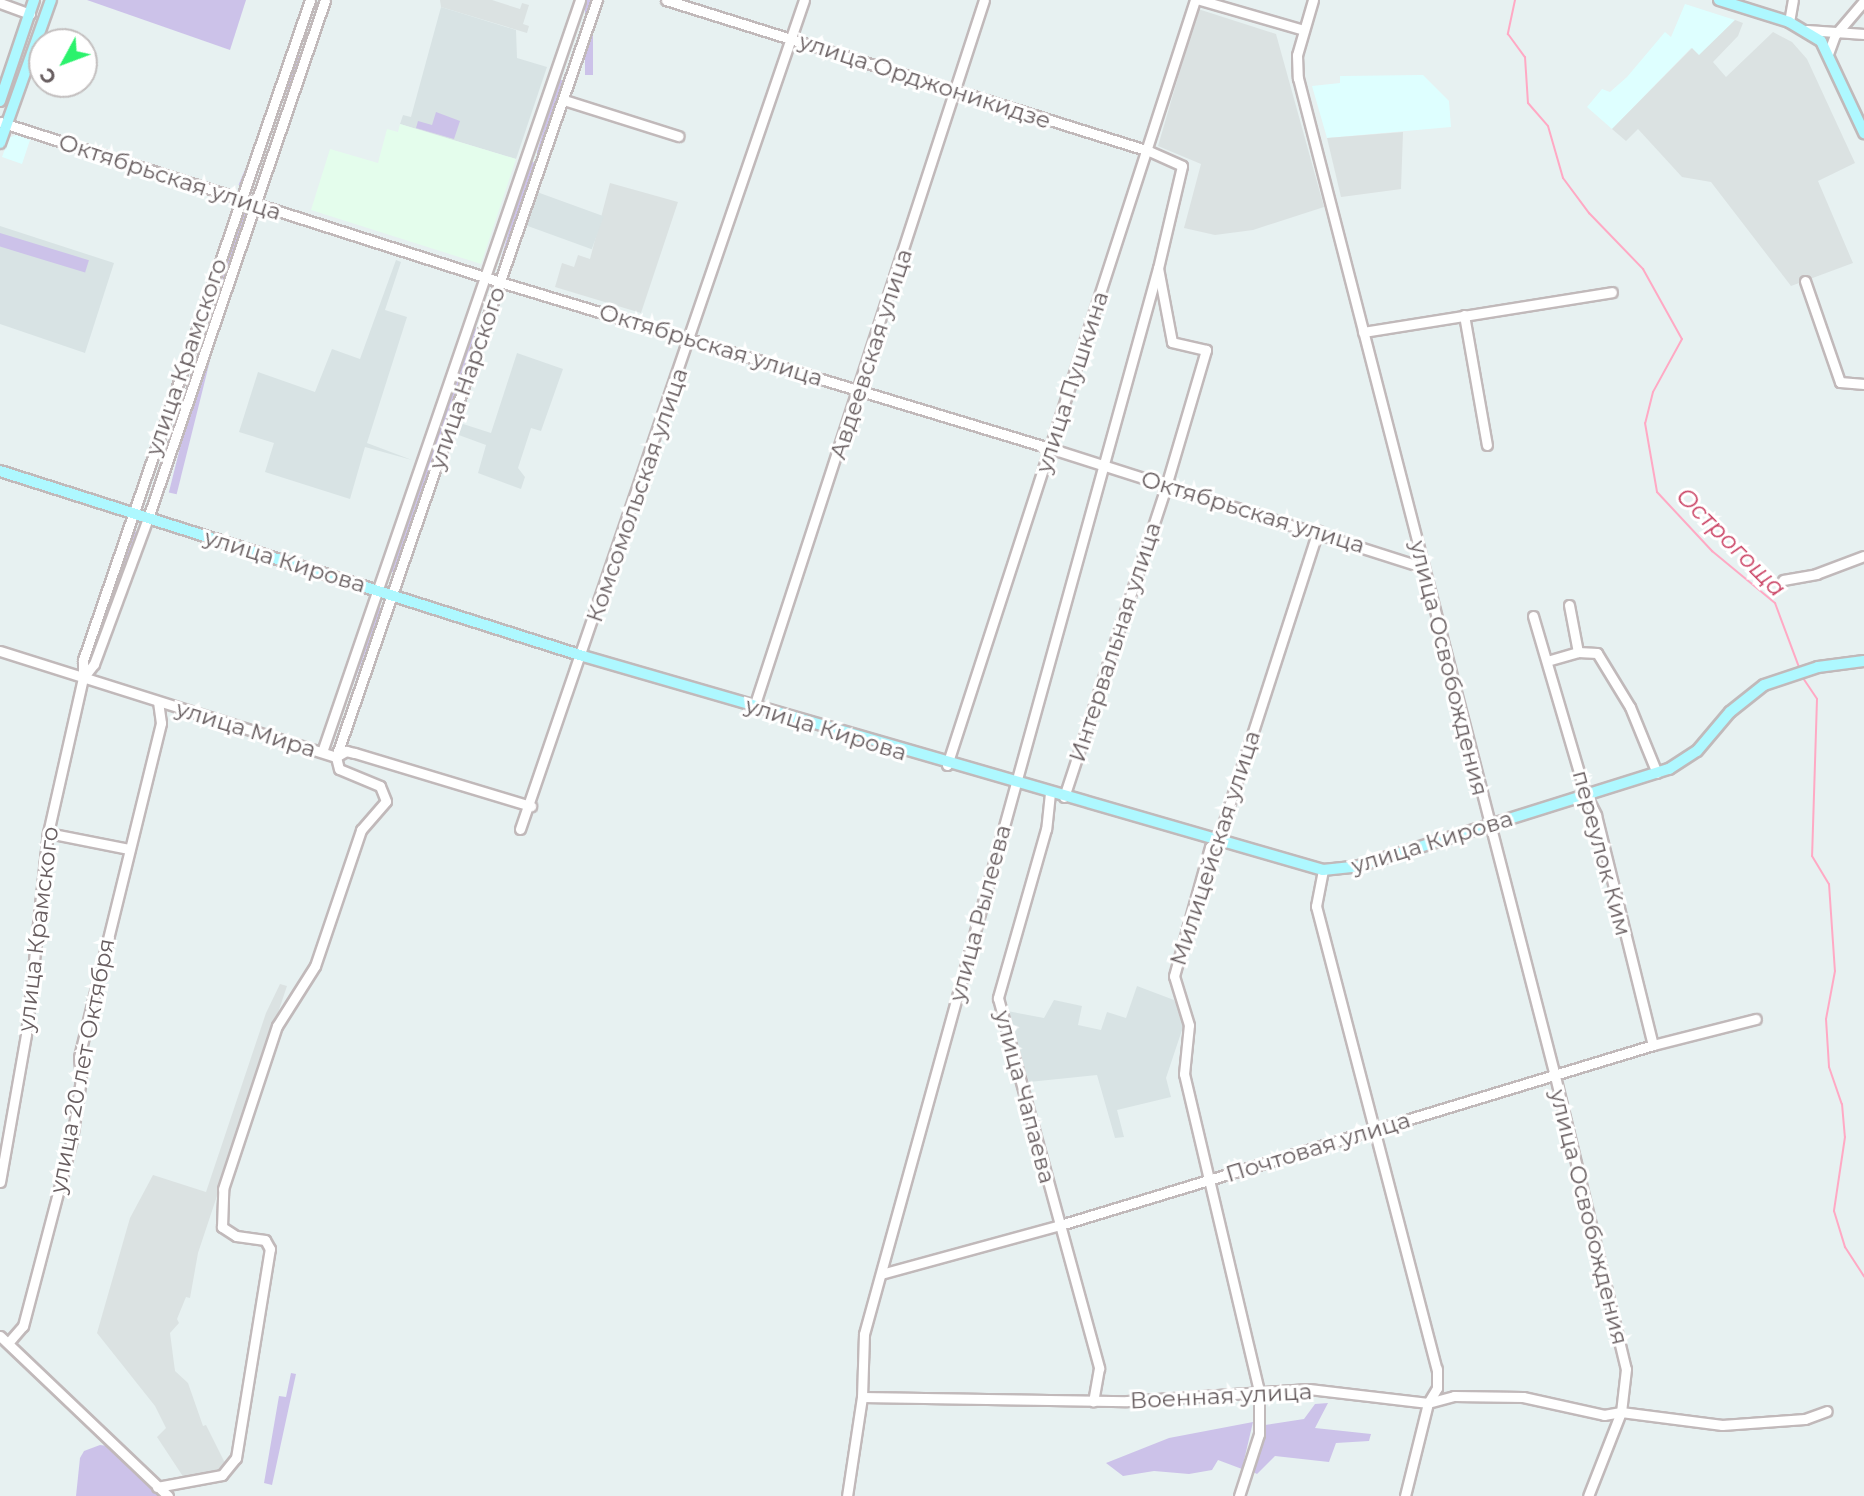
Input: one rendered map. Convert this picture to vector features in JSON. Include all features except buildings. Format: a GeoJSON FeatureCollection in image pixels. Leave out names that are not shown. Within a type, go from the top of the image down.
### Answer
{"type":"FeatureCollection","features":[{"type":"Feature","properties":{"kind":"main road"},"geometry":{"type":"LineString","coordinates":[[0,101],[34,0]]}},
{"type":"Feature","properties":{"kind":"main road"},"geometry":{"type":"LineString","coordinates":[[0,143],[3,123],[51,0]]}},
{"type":"Feature","properties":{"kind":"main road"},"geometry":{"type":"LineString","coordinates":[[1719,0],[1789,22],[1821,41],[1864,133]]}},
{"type":"Feature","properties":{"kind":"main road"},"geometry":{"type":"LineString","coordinates":[[30,14],[44,19]]}},
{"type":"Feature","properties":{"kind":"main road","name":"улица Кирова"},"geometry":{"type":"LineString","coordinates":[[0,471],[583,656],[947,765],[1323,870],[1359,866],[1585,793],[1657,774],[1697,751],[1746,697],[1785,677],[1818,667],[1864,661]]}},
{"type":"Feature","properties":{"kind":"street","name":"улица Крамского"},"geometry":{"type":"LineString","coordinates":[[0,1182],[26,1034],[48,833],[83,678],[83,660],[310,0]]}},
{"type":"Feature","properties":{"kind":"street","name":"улица Крамского"},"geometry":{"type":"LineString","coordinates":[[83,678],[94,664],[148,518],[253,204],[325,0]]}},
{"type":"Feature","properties":{"kind":"street","name":"улица Нарского"},"geometry":{"type":"LineString","coordinates":[[322,752],[580,0]]}},
{"type":"Feature","properties":{"kind":"street","name":"улица Нарского"},"geometry":{"type":"LineString","coordinates":[[336,757],[597,0]]}},
{"type":"Feature","properties":{"kind":"street","name":"улица Орджоникидзе"},"geometry":{"type":"LineString","coordinates":[[666,0],[1149,151],[1182,166]]}},
{"type":"Feature","properties":{"kind":"street","name":"Комсомольская улица"},"geometry":{"type":"LineString","coordinates":[[520,829],[531,806],[583,656],[804,0]]}},
{"type":"Feature","properties":{"kind":"street","name":"Авдеевская улица"},"geometry":{"type":"LineString","coordinates":[[754,707],[860,390],[984,0]]}},
{"type":"Feature","properties":{"kind":"street"},"geometry":{"type":"LineString","coordinates":[[1197,0],[1304,30]]}},
{"type":"Feature","properties":{"kind":"street","name":"улица Пушкина"},"geometry":{"type":"LineString","coordinates":[[947,765],[1197,0]]}},
{"type":"Feature","properties":{"kind":"street","name":"улица Освобождения"},"geometry":{"type":"LineString","coordinates":[[1313,0],[1297,55],[1298,78],[1555,1076],[1626,1369],[1621,1412],[1588,1496]]}},
{"type":"Feature","properties":{"kind":"street"},"geometry":{"type":"LineString","coordinates":[[1789,22],[1793,0]]}},
{"type":"Feature","properties":{"kind":"street"},"geometry":{"type":"LineString","coordinates":[[1828,54],[1835,35],[1864,1]]}},
{"type":"Feature","properties":{"kind":"street"},"geometry":{"type":"LineString","coordinates":[[0,3],[30,14]]}},
{"type":"Feature","properties":{"kind":"street"},"geometry":{"type":"LineString","coordinates":[[1802,28],[1835,35],[1864,34]]}},
{"type":"Feature","properties":{"kind":"street"},"geometry":{"type":"LineString","coordinates":[[1821,41],[1835,35]]}},
{"type":"Feature","properties":{"kind":"street"},"geometry":{"type":"LineString","coordinates":[[298,37],[310,41]]}},
{"type":"Feature","properties":{"kind":"street"},"geometry":{"type":"LineString","coordinates":[[564,100],[678,136]]}},
{"type":"Feature","properties":{"kind":"street","name":"Октябрьская улица"},"geometry":{"type":"LineString","coordinates":[[3,123],[500,282],[1102,464],[1318,531],[1423,567]]}},
{"type":"Feature","properties":{"kind":"street","name":"Интервальная улица"},"geometry":{"type":"LineString","coordinates":[[1138,333],[1158,268],[1182,166]]}},
{"type":"Feature","properties":{"kind":"street","name":"Интервальная улица"},"geometry":{"type":"LineString","coordinates":[[1064,797],[1166,486],[1206,350],[1172,342],[1158,268]]}},
{"type":"Feature","properties":{"kind":"street"},"geometry":{"type":"LineString","coordinates":[[1805,281],[1840,382],[1864,384]]}},
{"type":"Feature","properties":{"kind":"street"},"geometry":{"type":"LineString","coordinates":[[1363,332],[1612,292]]}},
{"type":"Feature","properties":{"kind":"street"},"geometry":{"type":"LineString","coordinates":[[1464,315],[1487,445]]}},
{"type":"Feature","properties":{"kind":"street","name":"улица Рылеева"},"geometry":{"type":"LineString","coordinates":[[847,1496],[862,1397],[864,1334],[1138,333]]}},
{"type":"Feature","properties":{"kind":"street","name":"Милицейская улица"},"geometry":{"type":"LineString","coordinates":[[1239,1496],[1246,1479],[1261,1413],[1259,1391],[1207,1181],[1184,1074],[1189,1025],[1174,976],[1211,843],[1218,840],[1318,531]]}},
{"type":"Feature","properties":{"kind":"street"},"geometry":{"type":"LineString","coordinates":[[1783,580],[1816,574],[1864,556]]}},
{"type":"Feature","properties":{"kind":"street"},"geometry":{"type":"LineString","coordinates":[[1569,605],[1578,652]]}},
{"type":"Feature","properties":{"kind":"street","name":"переулок Ким"},"geometry":{"type":"LineString","coordinates":[[1533,616],[1585,793],[1601,835],[1653,1045]]}},
{"type":"Feature","properties":{"kind":"street","name":"улица Мира"},"geometry":{"type":"LineString","coordinates":[[0,651],[336,757],[346,751],[362,755],[531,806]]}},
{"type":"Feature","properties":{"kind":"street"},"geometry":{"type":"LineString","coordinates":[[1547,661],[1578,652],[1597,653],[1630,707],[1657,774]]}},
{"type":"Feature","properties":{"kind":"street","name":"улица 20 лет Октября"},"geometry":{"type":"LineString","coordinates":[[8,1343],[23,1326],[72,1139],[81,1079],[79,1057],[90,1003],[161,723],[158,702]]}},
{"type":"Feature","properties":{"kind":"street"},"geometry":{"type":"LineString","coordinates":[[158,1487],[222,1475],[236,1458],[270,1252],[265,1240],[236,1236],[222,1227],[223,1189],[277,1026],[315,966],[361,830],[386,801],[380,786],[339,769],[336,757]]}},
{"type":"Feature","properties":{"kind":"street","name":"улица Чапаева"},"geometry":{"type":"LineString","coordinates":[[1050,793],[1046,829],[998,998],[1031,1105],[1038,1156],[1099,1368],[1093,1401]]}},
{"type":"Feature","properties":{"kind":"street"},"geometry":{"type":"LineString","coordinates":[[48,833],[129,849]]}},
{"type":"Feature","properties":{"kind":"street"},"geometry":{"type":"LineString","coordinates":[[1323,870],[1317,906],[1437,1368],[1437,1388],[1428,1403],[1405,1496]]}},
{"type":"Feature","properties":{"kind":"street","name":"Почтовая улица"},"geometry":{"type":"LineString","coordinates":[[881,1274],[1057,1226],[1653,1045],[1756,1019]]}},
{"type":"Feature","properties":{"kind":"street"},"geometry":{"type":"LineString","coordinates":[[0,1336],[168,1496]]}},
{"type":"Feature","properties":{"kind":"street","name":"Военная улица"},"geometry":{"type":"LineString","coordinates":[[862,1397],[1093,1401],[1309,1390],[1428,1403],[1454,1396],[1522,1397],[1604,1415],[1621,1412],[1722,1425],[1805,1419],[1827,1411]]}},
{"type":"Feature","properties":{"kind":"shaded area"},"geometry":{"type":"Polygon","coordinates":[[[87,0],[246,0],[230,50],[87,0]]]}},
{"type":"Feature","properties":{"kind":"shaded area"},"geometry":{"type":"Polygon","coordinates":[[[440,0],[492,0],[520,9],[522,3],[529,5],[523,24],[529,26],[527,33],[441,7],[440,0]]]}},
{"type":"Feature","properties":{"kind":"shaded area"},"geometry":{"type":"Polygon","coordinates":[[[585,0],[593,0],[593,75],[585,75],[585,0]]]}},
{"type":"Feature","properties":{"kind":"shaded area"},"geometry":{"type":"Polygon","coordinates":[[[1685,4],[1735,20],[1699,56],[1691,48],[1612,129],[1587,107],[1602,89],[1610,92],[1627,77],[1665,32],[1671,37],[1685,4]]]}},
{"type":"Feature","properties":{"kind":"shaded area"},"geometry":{"type":"Polygon","coordinates":[[[441,7],[516,30],[517,58],[547,67],[516,159],[400,124],[403,115],[411,117],[441,7]]]}},
{"type":"Feature","properties":{"kind":"shaded area"},"geometry":{"type":"Polygon","coordinates":[[[1198,9],[1276,34],[1324,207],[1253,230],[1215,235],[1184,228],[1201,164],[1158,146],[1198,9]]]}},
{"type":"Feature","properties":{"kind":"shaded area"},"geometry":{"type":"Polygon","coordinates":[[[1735,20],[1743,23],[1738,36],[1713,62],[1726,77],[1773,32],[1792,42],[1807,59],[1855,163],[1818,181],[1853,263],[1791,286],[1711,182],[1682,177],[1638,129],[1626,141],[1612,129],[1692,48],[1699,55],[1735,20]]]}},
{"type":"Feature","properties":{"kind":"shaded area"},"geometry":{"type":"Polygon","coordinates":[[[294,54],[301,57],[246,188],[239,185],[294,54]]]}},
{"type":"Feature","properties":{"kind":"shaded area"},"geometry":{"type":"Polygon","coordinates":[[[1423,75],[1449,101],[1451,127],[1327,138],[1312,86],[1340,83],[1340,76],[1423,75]]]}},
{"type":"Feature","properties":{"kind":"shaded area"},"geometry":{"type":"Polygon","coordinates":[[[558,79],[565,81],[544,155],[537,153],[558,79]]]}},
{"type":"Feature","properties":{"kind":"shaded area"},"geometry":{"type":"Polygon","coordinates":[[[436,112],[460,121],[454,139],[416,128],[418,121],[432,125],[436,112]]]}},
{"type":"Feature","properties":{"kind":"shaded area"},"geometry":{"type":"Polygon","coordinates":[[[400,124],[516,159],[481,264],[311,210],[330,149],[378,163],[387,129],[398,132],[400,124]]]}},
{"type":"Feature","properties":{"kind":"shaded area"},"geometry":{"type":"Polygon","coordinates":[[[1403,132],[1401,189],[1341,197],[1327,138],[1403,132]]]}},
{"type":"Feature","properties":{"kind":"shaded area"},"geometry":{"type":"Polygon","coordinates":[[[16,135],[30,140],[22,164],[2,157],[9,138],[16,135]]]}},
{"type":"Feature","properties":{"kind":"shaded area"},"geometry":{"type":"Polygon","coordinates":[[[529,161],[536,163],[503,276],[496,274],[529,161]]]}},
{"type":"Feature","properties":{"kind":"shaded area"},"geometry":{"type":"Polygon","coordinates":[[[610,183],[678,202],[641,313],[555,287],[562,263],[574,267],[578,255],[590,259],[610,183]]]}},
{"type":"Feature","properties":{"kind":"shaded area"},"geometry":{"type":"Polygon","coordinates":[[[537,192],[604,216],[592,249],[525,225],[537,192]]]}},
{"type":"Feature","properties":{"kind":"shaded area"},"geometry":{"type":"Polygon","coordinates":[[[239,211],[247,213],[177,494],[169,492],[239,211]]]}},
{"type":"Feature","properties":{"kind":"shaded area"},"geometry":{"type":"Polygon","coordinates":[[[0,226],[114,263],[85,353],[0,324],[0,226]]]}},
{"type":"Feature","properties":{"kind":"shaded area"},"geometry":{"type":"Polygon","coordinates":[[[0,233],[89,260],[85,273],[0,247],[0,233]]]}},
{"type":"Feature","properties":{"kind":"shaded area"},"geometry":{"type":"Polygon","coordinates":[[[396,260],[401,262],[385,310],[407,317],[367,443],[412,460],[365,447],[350,499],[265,472],[274,443],[239,432],[258,372],[315,392],[332,349],[360,359],[396,260]]]}},
{"type":"Feature","properties":{"kind":"shaded area"},"geometry":{"type":"Polygon","coordinates":[[[472,327],[480,330],[397,574],[387,570],[472,327]]]}},
{"type":"Feature","properties":{"kind":"shaded area"},"geometry":{"type":"Polygon","coordinates":[[[517,353],[563,369],[541,431],[531,428],[518,468],[525,477],[521,489],[478,473],[486,445],[456,434],[460,423],[491,433],[517,353]]]}},
{"type":"Feature","properties":{"kind":"shaded area"},"geometry":{"type":"Polygon","coordinates":[[[131,530],[137,532],[94,655],[89,653],[131,530]]]}},
{"type":"Feature","properties":{"kind":"shaded area"},"geometry":{"type":"Polygon","coordinates":[[[374,605],[382,608],[330,744],[322,740],[374,605]]]}},
{"type":"Feature","properties":{"kind":"shaded area"},"geometry":{"type":"Polygon","coordinates":[[[280,984],[287,986],[198,1253],[190,1298],[186,1297],[177,1319],[179,1323],[170,1333],[175,1371],[188,1383],[203,1426],[206,1425],[227,1467],[184,1478],[157,1437],[166,1428],[155,1406],[97,1333],[130,1218],[153,1175],[206,1192],[266,1013],[280,984]]]}},
{"type":"Feature","properties":{"kind":"shaded area"},"geometry":{"type":"Polygon","coordinates":[[[1137,986],[1174,1000],[1185,1021],[1166,1078],[1171,1097],[1117,1110],[1124,1137],[1115,1138],[1097,1075],[1029,1082],[1007,1011],[1044,1018],[1054,1000],[1082,1006],[1078,1025],[1101,1030],[1107,1012],[1126,1018],[1137,986]]]}},
{"type":"Feature","properties":{"kind":"shaded area"},"geometry":{"type":"Polygon","coordinates":[[[291,1373],[296,1374],[272,1485],[264,1483],[279,1396],[286,1397],[291,1373]]]}},
{"type":"Feature","properties":{"kind":"shaded area"},"geometry":{"type":"Polygon","coordinates":[[[1328,1403],[1315,1428],[1371,1434],[1369,1441],[1336,1443],[1329,1462],[1275,1456],[1257,1474],[1253,1472],[1265,1425],[1304,1419],[1315,1404],[1328,1403]]]}},
{"type":"Feature","properties":{"kind":"shaded area"},"geometry":{"type":"Polygon","coordinates":[[[1253,1422],[1242,1469],[1218,1460],[1212,1470],[1189,1474],[1154,1471],[1123,1476],[1106,1463],[1169,1438],[1253,1422]]]}},
{"type":"Feature","properties":{"kind":"shaded area"},"geometry":{"type":"Polygon","coordinates":[[[100,1445],[108,1446],[162,1496],[76,1496],[80,1458],[84,1451],[100,1445]]]}},
{"type":"Feature","properties":{"kind":"waterway","name":"Острогоща"},"geometry":{"type":"LineString","coordinates":[[1515,0],[1508,34],[1525,57],[1528,103],[1548,126],[1563,178],[1589,213],[1643,269],[1682,339],[1653,392],[1645,423],[1657,492],[1712,551],[1775,603],[1800,670]]}},
{"type":"Feature","properties":{"kind":"waterway","name":"Острогоща"},"geometry":{"type":"LineString","coordinates":[[1803,678],[1817,699],[1812,856],[1829,884],[1835,971],[1826,1019],[1829,1067],[1842,1104],[1845,1137],[1834,1211],[1845,1247],[1864,1276]]}}]}
